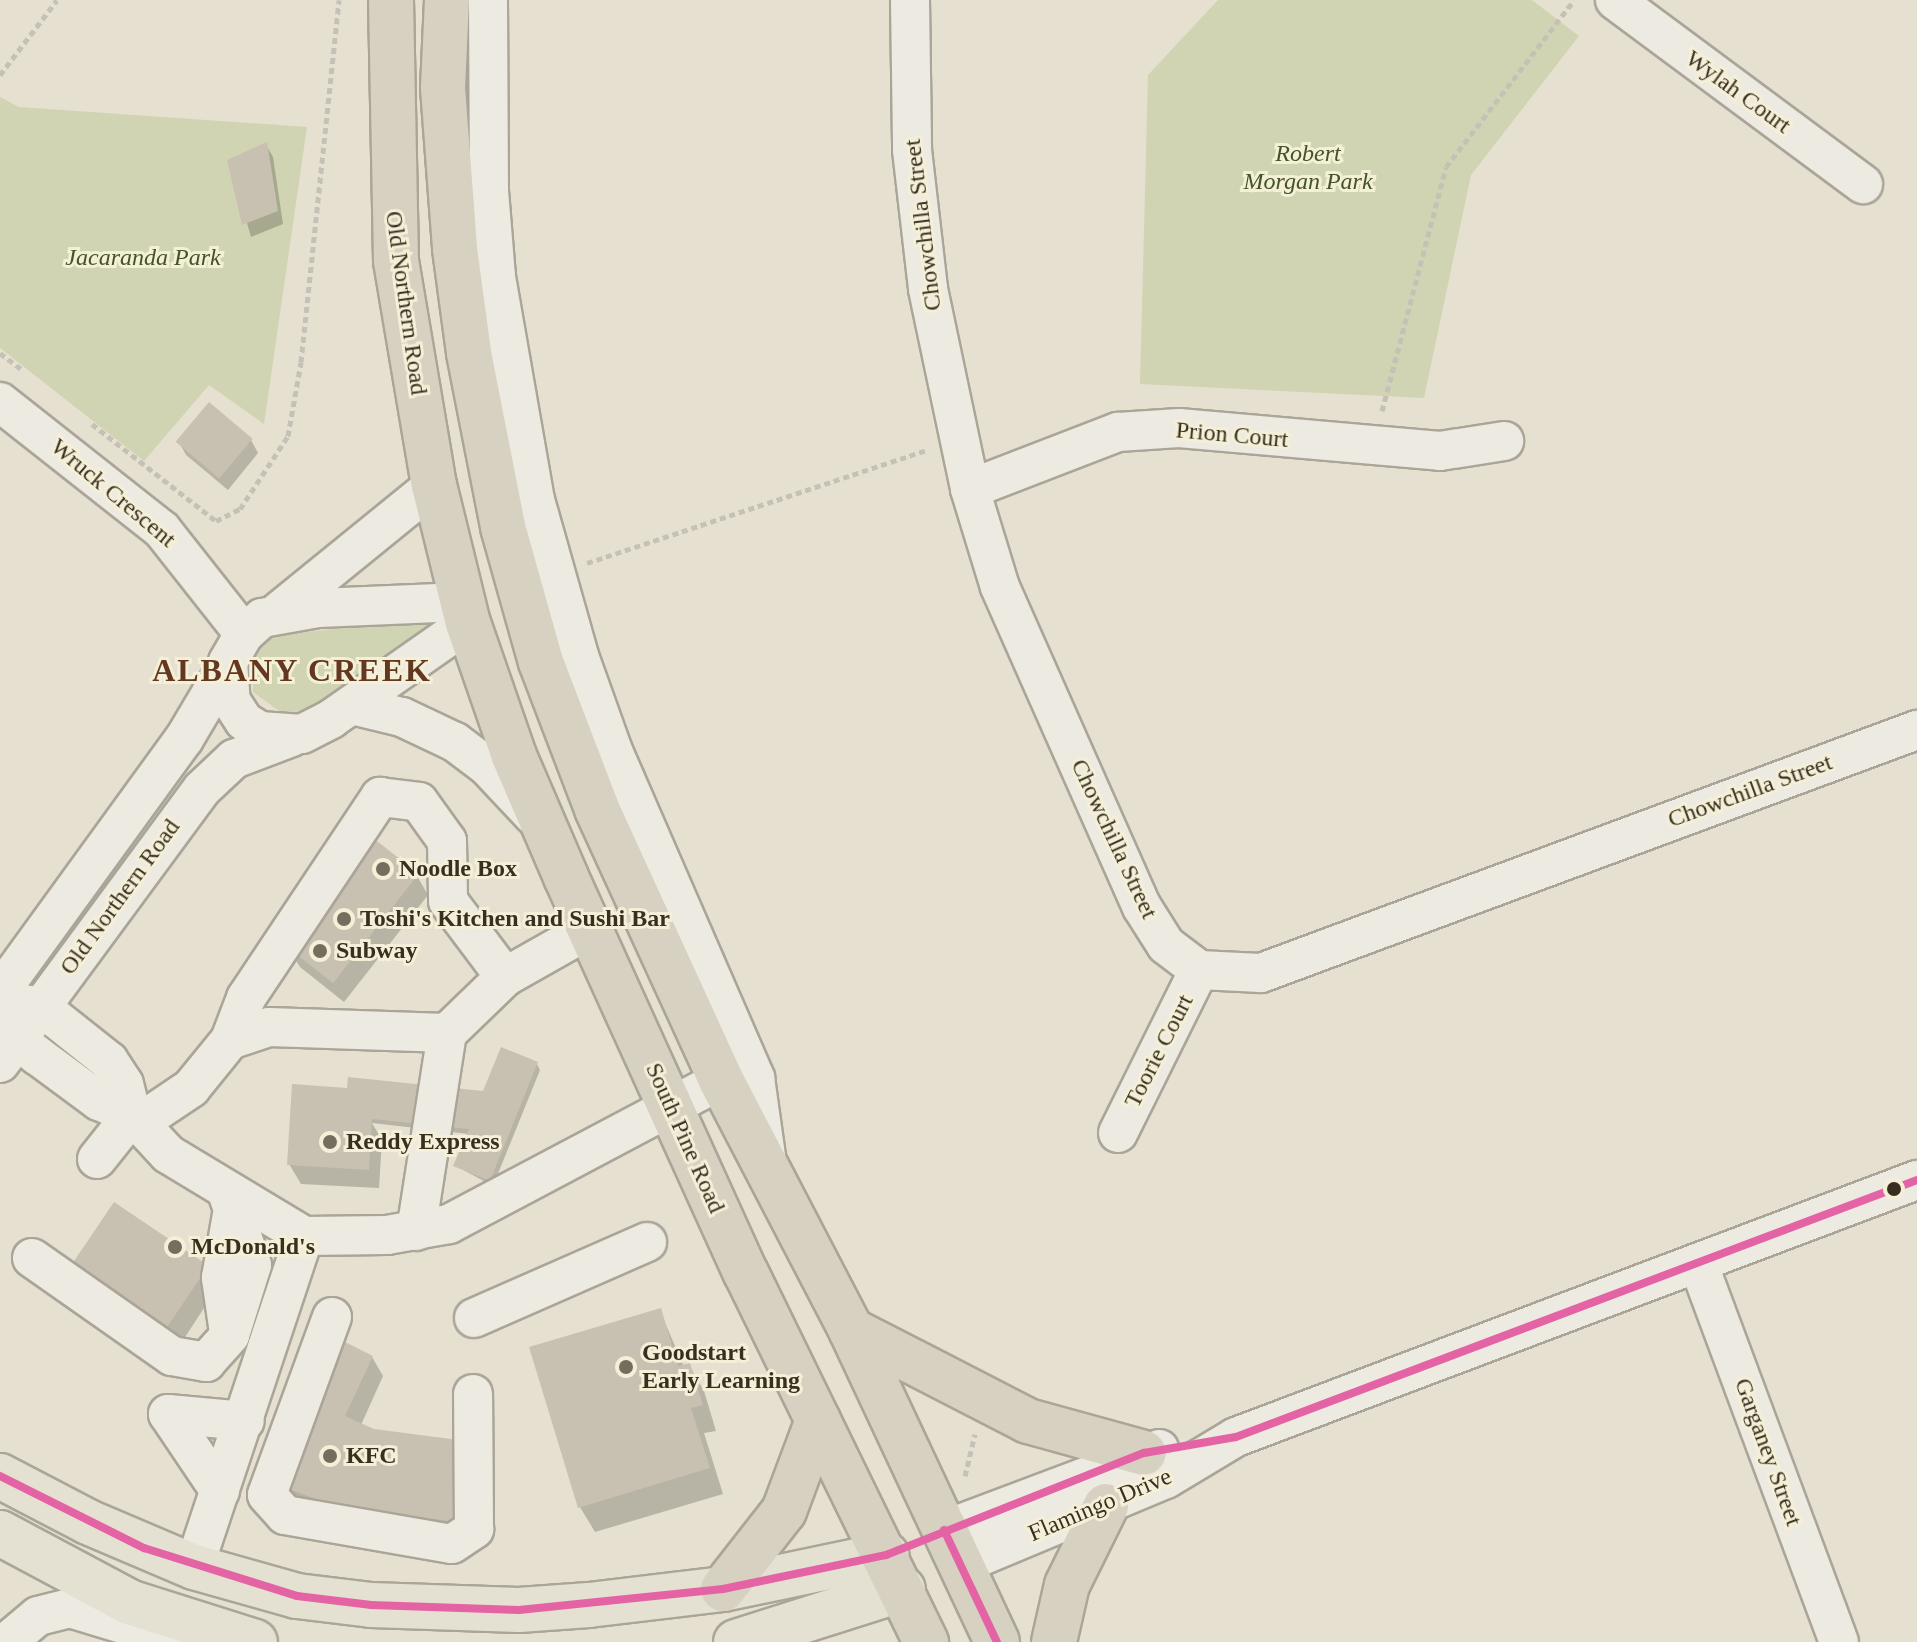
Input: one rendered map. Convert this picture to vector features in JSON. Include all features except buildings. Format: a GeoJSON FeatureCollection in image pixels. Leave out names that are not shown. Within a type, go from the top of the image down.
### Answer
{"type":"FeatureCollection","features":[{"type":"Feature","properties":{"kind":"highway","name":"Old Northern Road"},"geometry":{"type":"LineString","coordinates":[[391,0],[396,261],[434,485],[465,613]]}},
{"type":"Feature","properties":{"kind":"highway"},"geometry":{"type":"LineString","coordinates":[[447,0],[443,88],[455,249],[483,433],[538,584],[563,727],[597,809],[721,1080],[851,1330],[997,1642]]}},
{"type":"Feature","properties":{"kind":"highway"},"geometry":{"type":"LineString","coordinates":[[465,613],[538,584]]}},
{"type":"Feature","properties":{"kind":"highway","name":"South Pine Road"},"geometry":{"type":"LineString","coordinates":[[465,613],[542,824],[818,1420],[895,1572],[926,1642]]}},
{"type":"Feature","properties":{"kind":"highway"},"geometry":{"type":"LineString","coordinates":[[851,1330],[1028,1421],[1144,1453]]}},
{"type":"Feature","properties":{"kind":"highway"},"geometry":{"type":"LineString","coordinates":[[723,1589],[784,1511],[818,1420]]}},
{"type":"Feature","properties":{"kind":"highway"},"geometry":{"type":"LineString","coordinates":[[1054,1642],[1067,1585],[1106,1506]]}},
{"type":"Feature","properties":{"kind":"highway"},"geometry":{"type":"LineString","coordinates":[[895,1572],[952,1548]]}},
{"type":"Feature","properties":{"kind":"main road"},"geometry":{"type":"LineString","coordinates":[[0,1476],[116,1535],[194,1567],[297,1596],[416,1607],[519,1610],[895,1572]]}},
{"type":"Feature","properties":{"kind":"main road"},"geometry":{"type":"LineString","coordinates":[[0,1533],[109,1593],[190,1625],[255,1642]]}},
{"type":"Feature","properties":{"kind":"main road"},"geometry":{"type":"LineString","coordinates":[[736,1642],[895,1572]]}},
{"type":"Feature","properties":{"kind":"street"},"geometry":{"type":"LineString","coordinates":[[488,0],[489,191],[496,277],[535,500],[538,584],[755,1078],[769,1177]]}},
{"type":"Feature","properties":{"kind":"street","name":"Chowchilla Street"},"geometry":{"type":"LineString","coordinates":[[910,0],[912,150],[928,289],[970,489],[1000,587],[1142,907],[1166,945],[1199,970],[1261,973],[1917,730]]}},
{"type":"Feature","properties":{"kind":"street","name":"Wylah Court"},"geometry":{"type":"LineString","coordinates":[[1615,0],[1863,184]]}},
{"type":"Feature","properties":{"kind":"street","name":"Wruck Crescent"},"geometry":{"type":"LineString","coordinates":[[0,402],[162,530],[244,634]]}},
{"type":"Feature","properties":{"kind":"street","name":"Prion Court"},"geometry":{"type":"LineString","coordinates":[[970,489],[1118,432],[1179,428],[1373,449],[1440,451],[1504,441]]}},
{"type":"Feature","properties":{"kind":"street","name":"Old Northern Road"},"geometry":{"type":"LineString","coordinates":[[0,992],[176,751],[244,634],[275,613],[434,485]]}},
{"type":"Feature","properties":{"kind":"street"},"geometry":{"type":"LineString","coordinates":[[275,613],[465,613]]}},
{"type":"Feature","properties":{"kind":"street","name":"Old Northern Road"},"geometry":{"type":"LineString","coordinates":[[6,1037],[41,1007],[182,813],[220,769],[253,748],[302,734],[352,705],[465,613]]}},
{"type":"Feature","properties":{"kind":"street"},"geometry":{"type":"LineString","coordinates":[[226,668],[231,701],[244,721],[269,735],[302,734]]}},
{"type":"Feature","properties":{"kind":"street"},"geometry":{"type":"LineString","coordinates":[[352,705],[402,717],[455,742],[486,765],[542,824]]}},
{"type":"Feature","properties":{"kind":"street"},"geometry":{"type":"LineString","coordinates":[[97,1159],[136,1119],[191,1088],[230,1040],[246,998],[380,797],[419,802],[447,841],[448,901],[505,977]]}},
{"type":"Feature","properties":{"kind":"street"},"geometry":{"type":"LineString","coordinates":[[416,1231],[447,1033],[505,977],[590,929]]}},
{"type":"Feature","properties":{"kind":"street","name":"Toorie Court"},"geometry":{"type":"LineString","coordinates":[[1118,1133],[1199,970]]}},
{"type":"Feature","properties":{"kind":"street"},"geometry":{"type":"LineString","coordinates":[[0,1000],[41,1007],[109,1061],[124,1084],[136,1119]]}},
{"type":"Feature","properties":{"kind":"street"},"geometry":{"type":"LineString","coordinates":[[230,1040],[269,1027],[447,1033]]}},
{"type":"Feature","properties":{"kind":"street"},"geometry":{"type":"LineString","coordinates":[[6,1037],[92,1096],[136,1119],[168,1154],[230,1205],[304,1236],[416,1231],[449,1224],[721,1080]]}},
{"type":"Feature","properties":{"kind":"street","name":"Flamingo Drive"},"geometry":{"type":"LineString","coordinates":[[952,1548],[1106,1506],[1166,1479],[1236,1437],[1917,1180]]}},
{"type":"Feature","properties":{"kind":"street"},"geometry":{"type":"LineString","coordinates":[[32,1258],[172,1356],[206,1362],[230,1335],[253,1259],[230,1205]]}},
{"type":"Feature","properties":{"kind":"street"},"geometry":{"type":"LineString","coordinates":[[194,1567],[304,1236]]}},
{"type":"Feature","properties":{"kind":"street"},"geometry":{"type":"LineString","coordinates":[[474,1318],[647,1242]]}},
{"type":"Feature","properties":{"kind":"street","name":"Garganey Street"},"geometry":{"type":"LineString","coordinates":[[1698,1263],[1839,1642]]}},
{"type":"Feature","properties":{"kind":"street"},"geometry":{"type":"LineString","coordinates":[[332,1317],[267,1495],[285,1515],[452,1544],[474,1529],[473,1394]]}},
{"type":"Feature","properties":{"kind":"street"},"geometry":{"type":"LineString","coordinates":[[220,1491],[168,1414],[245,1421]]}},
{"type":"Feature","properties":{"kind":"street","name":"Flamingo Drive"},"geometry":{"type":"LineString","coordinates":[[952,1548],[1144,1453],[1236,1437]]}},
{"type":"Feature","properties":{"kind":"street"},"geometry":{"type":"LineString","coordinates":[[7,1642],[38,1616],[70,1608],[182,1642]]}},
{"type":"Feature","properties":{"kind":"path"},"geometry":{"type":"LineString","coordinates":[[0,75],[57,0]]}},
{"type":"Feature","properties":{"kind":"path"},"geometry":{"type":"LineString","coordinates":[[88,421],[216,521],[240,509],[288,436],[301,362],[339,0]]}},
{"type":"Feature","properties":{"kind":"path"},"geometry":{"type":"LineString","coordinates":[[1373,449],[1446,167],[1574,0]]}},
{"type":"Feature","properties":{"kind":"path"},"geometry":{"type":"LineString","coordinates":[[0,353],[38,382]]}},
{"type":"Feature","properties":{"kind":"path"},"geometry":{"type":"LineString","coordinates":[[538,584],[958,440]]}},
{"type":"Feature","properties":{"kind":"path"},"geometry":{"type":"LineString","coordinates":[[965,1476],[977,1429]]}},
{"type":"Feature","properties":{"kind":"green space","name":"Robert Morgan Park"},"geometry":{"type":"Polygon","coordinates":[[[1218,0],[1532,0],[1579,36],[1471,175],[1424,398],[1140,384],[1148,75],[1218,0]]]}},
{"type":"Feature","properties":{"kind":"green space","name":"Jacaranda Park"},"geometry":{"type":"Polygon","coordinates":[[[0,97],[19,107],[307,127],[264,424],[209,385],[144,461],[0,348],[0,97]]]}},
{"type":"Feature","properties":{"kind":"green space"},"geometry":{"type":"Polygon","coordinates":[[[431,618],[433,626],[307,710],[283,714],[253,692],[252,655],[270,636],[431,618]]]}},
{"type":"Feature","properties":{"kind":"transit line"},"geometry":{"type":"LineString","coordinates":[[0,1476],[144,1548],[297,1596],[371,1605],[519,1610],[723,1589],[886,1555],[1144,1453],[1236,1437],[1917,1180]]}},
{"type":"Feature","properties":{"kind":"transit line"},"geometry":{"type":"LineString","coordinates":[[944,1530],[997,1642]]}},
{"type":"Feature","properties":{"kind":"place","name":"Noodle Box"},"geometry":{"type":"Point","coordinates":[383,869]}},
{"type":"Feature","properties":{"kind":"place","name":"Toshi's Kitchen and Sushi Bar"},"geometry":{"type":"Point","coordinates":[344,919]}},
{"type":"Feature","properties":{"kind":"place","name":"Subway"},"geometry":{"type":"Point","coordinates":[320,951]}},
{"type":"Feature","properties":{"kind":"place","name":"Reddy Express"},"geometry":{"type":"Point","coordinates":[330,1142]}},
{"type":"Feature","properties":{"kind":"place","name":"McDonald's"},"geometry":{"type":"Point","coordinates":[175,1247]}},
{"type":"Feature","properties":{"kind":"place","name":"Goodstart Early Learning"},"geometry":{"type":"Point","coordinates":[626,1367]}},
{"type":"Feature","properties":{"kind":"place","name":"KFC"},"geometry":{"type":"Point","coordinates":[330,1456]}},
{"type":"Feature","properties":{"kind":"district","name":"ALBANY CREEK"},"geometry":{"type":"Point","coordinates":[292,670]}}]}
